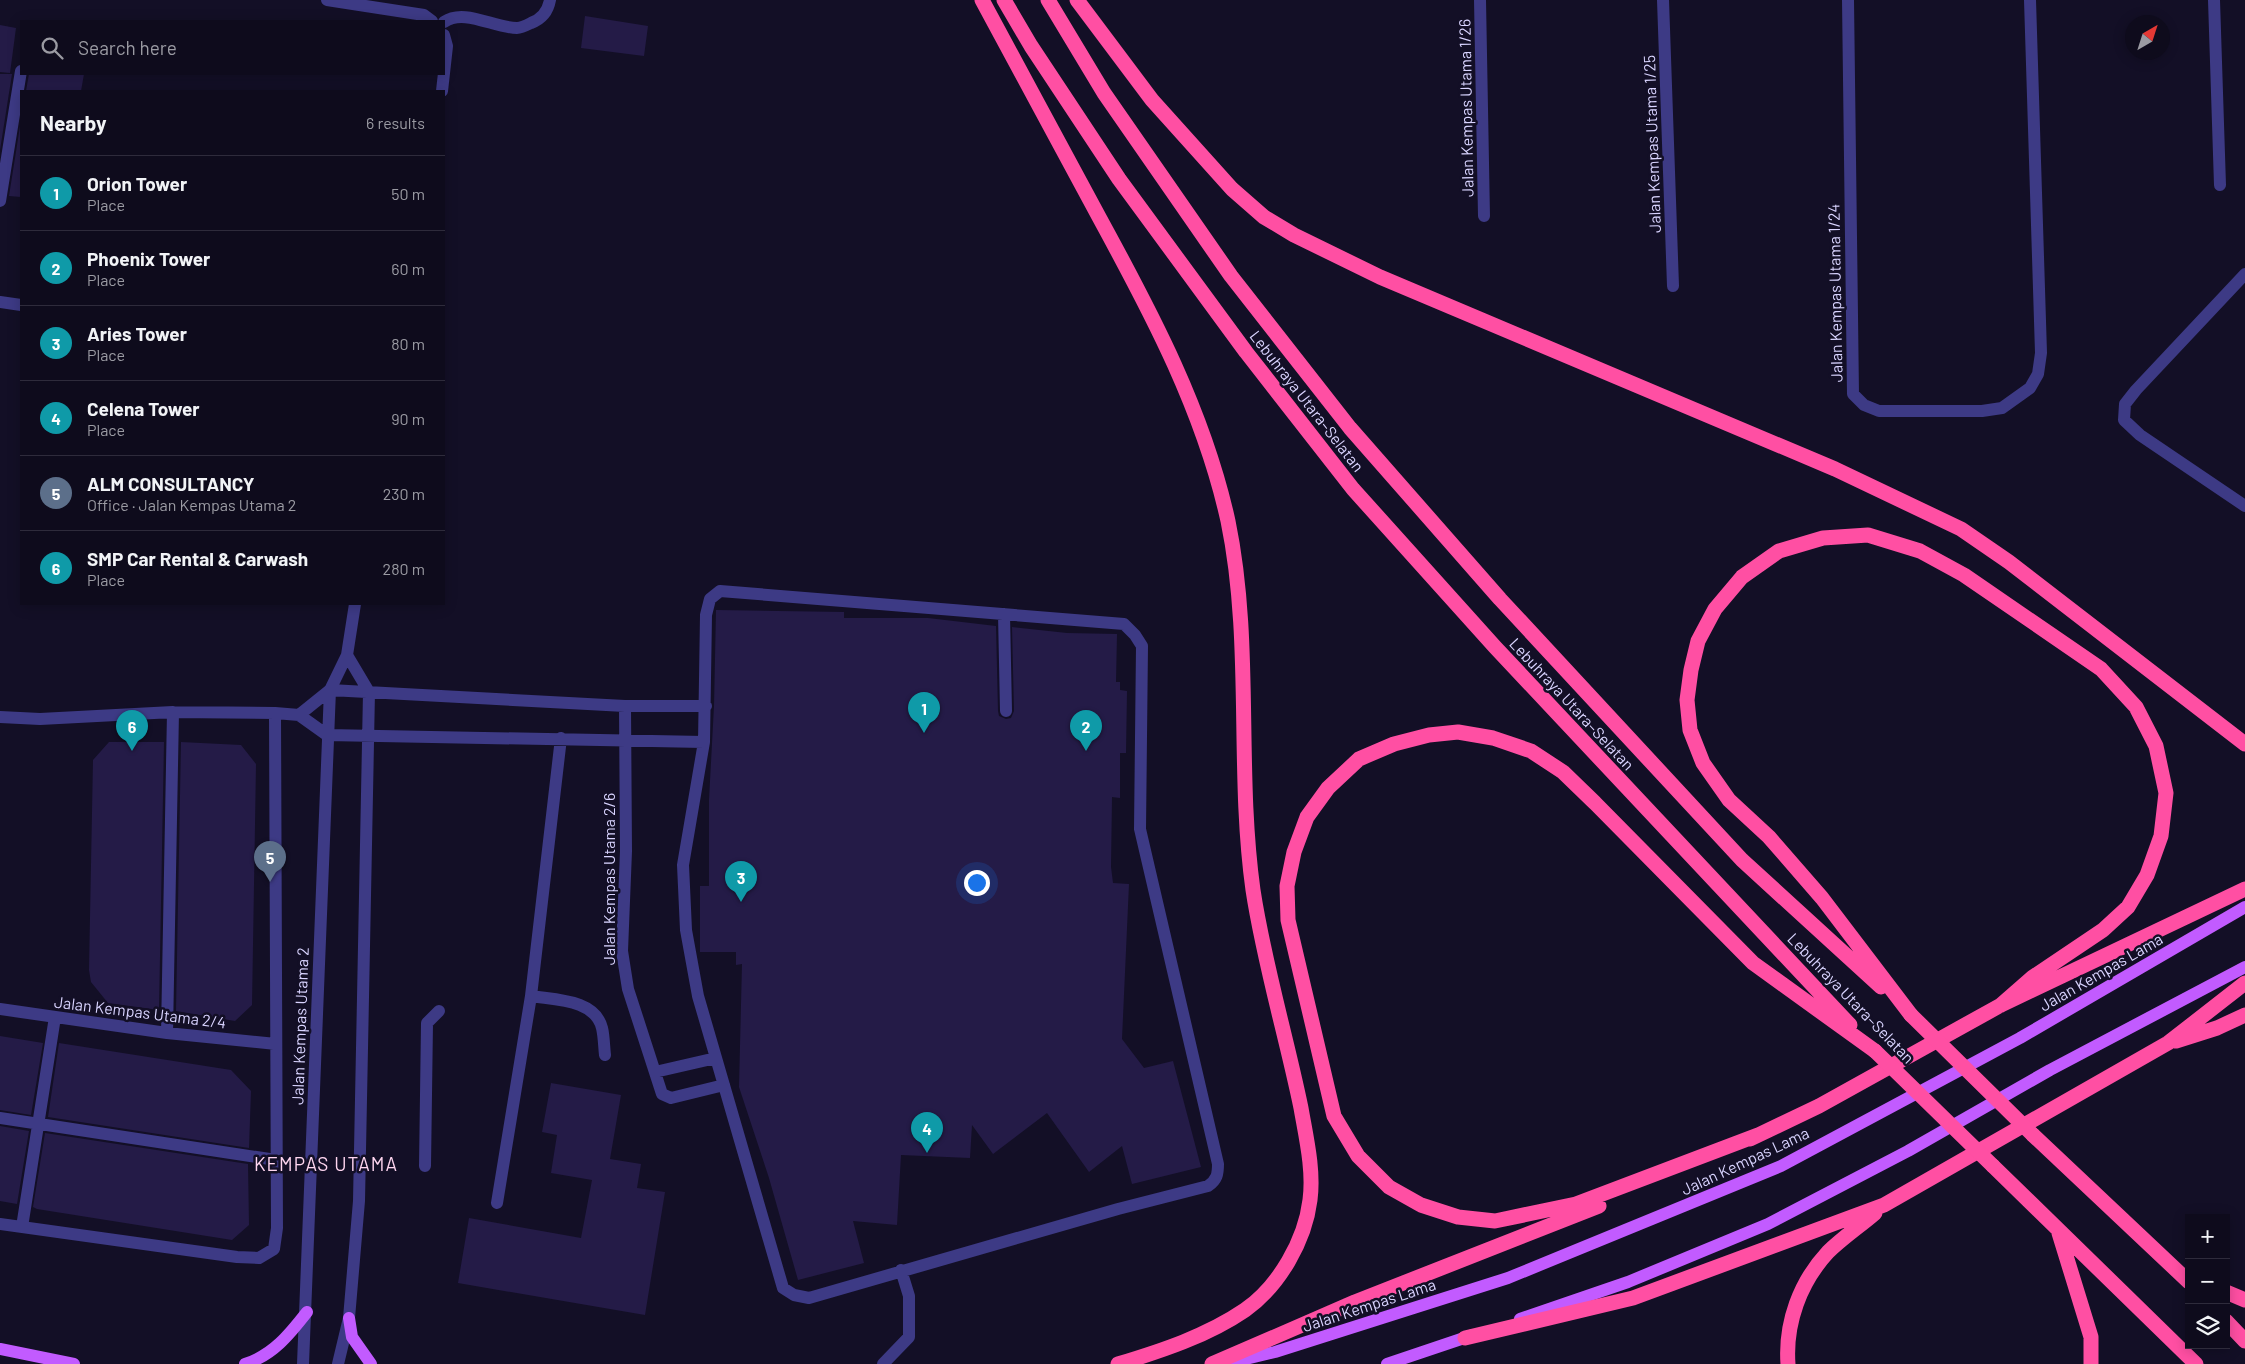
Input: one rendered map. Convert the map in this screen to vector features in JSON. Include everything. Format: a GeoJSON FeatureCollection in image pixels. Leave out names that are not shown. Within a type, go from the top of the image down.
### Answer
{"type":"FeatureCollection","features":[{"type":"Feature","properties":{"kind":"highway"},"geometry":{"type":"LineString","coordinates":[[982,0],[1147,304],[1179,373],[1215,470],[1228,523],[1236,575],[1241,635],[1248,851],[1262,939],[1307,1142],[1311,1184],[1305,1222],[1298,1242],[1283,1269],[1266,1290],[1248,1308],[1222,1324],[1151,1354],[1118,1364]]}},
{"type":"Feature","properties":{"kind":"highway","name":"Lebuhraya Utara–Selatan"},"geometry":{"type":"LineString","coordinates":[[1004,0],[1031,46],[1119,179],[1246,352],[1353,489],[1495,648],[1875,1051],[2196,1364]]}},
{"type":"Feature","properties":{"kind":"highway","name":"Lebuhraya Utara–Selatan"},"geometry":{"type":"LineString","coordinates":[[1048,0],[1104,93],[1231,276],[1350,428],[1500,599],[1742,860],[1911,1015],[2033,1135],[2185,1275]]}},
{"type":"Feature","properties":{"kind":"highway"},"geometry":{"type":"LineString","coordinates":[[1077,0],[1164,114],[1232,189],[1264,217],[1294,235],[1380,277],[1835,468],[1961,529],[2009,562],[2245,744]]}},
{"type":"Feature","properties":{"kind":"highway"},"geometry":{"type":"LineString","coordinates":[[1911,1015],[1822,898],[1769,837],[1729,800],[1703,763],[1690,730],[1687,700],[1691,670],[1698,640],[1715,609],[1742,577],[1779,551],[1823,538],[1868,535],[1920,551],[1964,575],[2101,669],[2136,707],[2156,746],[2166,793],[2161,836],[2147,875],[2128,907],[2103,930],[2033,977],[2001,1005]]}},
{"type":"Feature","properties":{"kind":"highway"},"geometry":{"type":"LineString","coordinates":[[1758,1135],[1576,1204],[1494,1221],[1458,1217],[1421,1206],[1389,1187],[1358,1156],[1334,1116],[1288,920],[1287,886],[1294,852],[1307,817],[1328,788],[1359,759],[1394,744],[1428,734],[1458,732],[1493,738],[1531,751],[1563,772],[1589,796],[1753,963],[1875,1051]]}},
{"type":"Feature","properties":{"kind":"highway"},"geometry":{"type":"LineString","coordinates":[[1212,1364],[1356,1302],[1557,1224],[1758,1135],[1819,1106],[2001,1005],[2245,890]]}},
{"type":"Feature","properties":{"kind":"highway"},"geometry":{"type":"LineString","coordinates":[[1465,1338],[1633,1298],[1884,1205],[2168,1043],[2245,983]]}},
{"type":"Feature","properties":{"kind":"highway"},"geometry":{"type":"LineString","coordinates":[[2168,1043],[2217,1028],[2245,1015]]}},
{"type":"Feature","properties":{"kind":"highway"},"geometry":{"type":"LineString","coordinates":[[1788,1364],[1786,1343],[1794,1309],[1809,1275],[1829,1252],[1884,1205]]}},
{"type":"Feature","properties":{"kind":"highway"},"geometry":{"type":"LineString","coordinates":[[2057,1229],[2091,1337],[2091,1364]]}},
{"type":"Feature","properties":{"kind":"highway"},"geometry":{"type":"LineString","coordinates":[[2230,1294],[2245,1300]]}},
{"type":"Feature","properties":{"kind":"highway"},"geometry":{"type":"LineString","coordinates":[[2230,1325],[2245,1341]]}},
{"type":"Feature","properties":{"kind":"main road","name":"Jalan Kempas Lama"},"geometry":{"type":"LineString","coordinates":[[1224,1364],[1275,1352],[1508,1278],[1781,1166],[2020,1038],[2245,908]]}},
{"type":"Feature","properties":{"kind":"main road"},"geometry":{"type":"LineString","coordinates":[[1387,1364],[1628,1282],[1768,1224],[1908,1151],[2050,1070],[2245,967]]}},
{"type":"Feature","properties":{"kind":"main road"},"geometry":{"type":"LineString","coordinates":[[245,1364],[260,1359],[278,1346],[307,1312]]}},
{"type":"Feature","properties":{"kind":"main road"},"geometry":{"type":"LineString","coordinates":[[349,1318],[352,1338],[371,1364]]}},
{"type":"Feature","properties":{"kind":"main road"},"geometry":{"type":"LineString","coordinates":[[0,1349],[74,1364]]}},
{"type":"Feature","properties":{"kind":"street"},"geometry":{"type":"LineString","coordinates":[[327,0],[424,15],[431,20]]}},
{"type":"Feature","properties":{"kind":"street"},"geometry":{"type":"LineString","coordinates":[[445,22],[459,18],[471,18],[492,25],[518,28],[538,20],[548,8],[550,0]]}},
{"type":"Feature","properties":{"kind":"street","name":"Jalan Kempas Utama 1/26"},"geometry":{"type":"LineString","coordinates":[[1480,0],[1484,216]]}},
{"type":"Feature","properties":{"kind":"street","name":"Jalan Kempas Utama 1/25"},"geometry":{"type":"LineString","coordinates":[[1663,0],[1673,286]]}},
{"type":"Feature","properties":{"kind":"street","name":"Jalan Kempas Utama 1/24"},"geometry":{"type":"LineString","coordinates":[[1848,0],[1853,394],[1864,405],[1879,411],[1982,411],[2002,408],[2030,388],[2038,374],[2041,353],[2030,0]]}},
{"type":"Feature","properties":{"kind":"street"},"geometry":{"type":"LineString","coordinates":[[2214,0],[2220,185]]}},
{"type":"Feature","properties":{"kind":"street"},"geometry":{"type":"LineString","coordinates":[[445,39],[447,46],[445,64]]}},
{"type":"Feature","properties":{"kind":"street"},"geometry":{"type":"LineString","coordinates":[[0,201],[20,75]]}},
{"type":"Feature","properties":{"kind":"street"},"geometry":{"type":"LineString","coordinates":[[442,90],[444,75]]}},
{"type":"Feature","properties":{"kind":"street"},"geometry":{"type":"LineString","coordinates":[[2245,274],[2136,390],[2125,404],[2124,420],[2140,436],[2245,506]]}},
{"type":"Feature","properties":{"kind":"street"},"geometry":{"type":"LineString","coordinates":[[0,302],[20,305]]}},
{"type":"Feature","properties":{"kind":"street"},"geometry":{"type":"LineString","coordinates":[[720,591],[1004,614],[1124,624],[1135,634],[1142,646],[1140,829],[1218,1164],[1218,1172],[1214,1182],[1208,1186],[1118,1209],[808,1298],[794,1295],[783,1288],[698,996],[686,930],[683,865],[704,742],[706,615],[710,599],[720,591]]}},
{"type":"Feature","properties":{"kind":"street"},"geometry":{"type":"LineString","coordinates":[[299,715],[330,690],[347,655],[355,605]]}},
{"type":"Feature","properties":{"kind":"street"},"geometry":{"type":"LineString","coordinates":[[1004,614],[1006,711]]}},
{"type":"Feature","properties":{"kind":"street"},"geometry":{"type":"LineString","coordinates":[[338,1364],[349,1318],[359,1201],[369,692],[347,655]]}},
{"type":"Feature","properties":{"kind":"street"},"geometry":{"type":"LineString","coordinates":[[330,690],[625,706],[706,706]]}},
{"type":"Feature","properties":{"kind":"street","name":"Jalan Kempas Utama 2"},"geometry":{"type":"LineString","coordinates":[[303,1364],[307,1312],[330,690]]}},
{"type":"Feature","properties":{"kind":"street","name":"Jalan Kempas Utama 2/6"},"geometry":{"type":"LineString","coordinates":[[625,706],[626,852],[622,951],[628,988],[662,1094],[668,1097],[724,1085]]}},
{"type":"Feature","properties":{"kind":"street"},"geometry":{"type":"LineString","coordinates":[[0,717],[40,719],[173,712],[275,713],[299,715],[327,735],[368,734],[704,742]]}},
{"type":"Feature","properties":{"kind":"street"},"geometry":{"type":"LineString","coordinates":[[168,1033],[173,712]]}},
{"type":"Feature","properties":{"kind":"street"},"geometry":{"type":"LineString","coordinates":[[0,1224],[259,1258],[274,1249],[277,1228],[275,713]]}},
{"type":"Feature","properties":{"kind":"street"},"geometry":{"type":"LineString","coordinates":[[497,1204],[530,996],[561,738]]}},
{"type":"Feature","properties":{"kind":"street"},"geometry":{"type":"LineString","coordinates":[[530,996],[581,1005],[592,1011],[602,1028],[604,1056]]}},
{"type":"Feature","properties":{"kind":"street","name":"Jalan Kempas Utama 2/4"},"geometry":{"type":"LineString","coordinates":[[0,1009],[168,1033],[276,1044]]}},
{"type":"Feature","properties":{"kind":"street"},"geometry":{"type":"LineString","coordinates":[[425,1166],[427,1023],[439,1011]]}},
{"type":"Feature","properties":{"kind":"street"},"geometry":{"type":"LineString","coordinates":[[22,1227],[55,1018]]}},
{"type":"Feature","properties":{"kind":"street"},"geometry":{"type":"LineString","coordinates":[[656,1072],[716,1058]]}},
{"type":"Feature","properties":{"kind":"street"},"geometry":{"type":"LineString","coordinates":[[0,1118],[276,1160]]}},
{"type":"Feature","properties":{"kind":"street"},"geometry":{"type":"LineString","coordinates":[[883,1364],[909,1336],[909,1296],[901,1270]]}},
{"type":"Feature","properties":{"kind":"building"},"geometry":{"type":"Polygon","coordinates":[[[585,16],[648,26],[644,56],[581,48],[585,16]]]}},
{"type":"Feature","properties":{"kind":"building"},"geometry":{"type":"Polygon","coordinates":[[[0,25],[16,28],[10,73],[0,72],[0,25]]]}},
{"type":"Feature","properties":{"kind":"building"},"geometry":{"type":"Polygon","coordinates":[[[0,74],[12,74],[0,150],[0,74]]]}},
{"type":"Feature","properties":{"kind":"building"},"geometry":{"type":"Polygon","coordinates":[[[29,75],[84,75],[81,90],[26,90],[29,75]]]}},
{"type":"Feature","properties":{"kind":"building"},"geometry":{"type":"Polygon","coordinates":[[[20,126],[20,197],[9,196],[20,126]]]}},
{"type":"Feature","properties":{"kind":"building"},"geometry":{"type":"Polygon","coordinates":[[[716,610],[844,612],[844,618],[928,618],[996,626],[998,711],[999,716],[1006,719],[1011,718],[1014,711],[1012,627],[1067,633],[1117,634],[1116,682],[1120,682],[1120,690],[1127,691],[1126,753],[1120,753],[1120,798],[1112,797],[1111,867],[1113,883],[1129,884],[1122,1039],[1144,1068],[1173,1061],[1201,1167],[1132,1184],[1122,1146],[1089,1172],[1047,1113],[993,1154],[972,1125],[970,1158],[901,1155],[897,1225],[853,1221],[864,1263],[798,1280],[769,1178],[739,1087],[742,964],[736,965],[736,952],[700,952],[700,886],[709,886],[709,800],[714,706],[716,610]]]}},
{"type":"Feature","properties":{"kind":"building"},"geometry":{"type":"Polygon","coordinates":[[[109,742],[164,742],[159,1010],[108,1003],[91,982],[89,970],[93,760],[109,742]]]}},
{"type":"Feature","properties":{"kind":"building"},"geometry":{"type":"Polygon","coordinates":[[[181,742],[241,745],[256,764],[252,1005],[235,1021],[176,1011],[181,742]]]}},
{"type":"Feature","properties":{"kind":"building"},"geometry":{"type":"Polygon","coordinates":[[[0,1036],[43,1043],[31,1115],[0,1110],[0,1036]]]}},
{"type":"Feature","properties":{"kind":"building"},"geometry":{"type":"Polygon","coordinates":[[[59,1043],[231,1070],[251,1091],[249,1148],[48,1117],[59,1043]]]}},
{"type":"Feature","properties":{"kind":"building"},"geometry":{"type":"Polygon","coordinates":[[[551,1083],[621,1095],[610,1159],[641,1164],[637,1188],[665,1192],[645,1315],[458,1283],[469,1218],[581,1238],[592,1180],[551,1173],[557,1135],[542,1132],[551,1083]]]}},
{"type":"Feature","properties":{"kind":"building"},"geometry":{"type":"Polygon","coordinates":[[[0,1126],[29,1131],[17,1204],[0,1201],[0,1126]]]}},
{"type":"Feature","properties":{"kind":"building"},"geometry":{"type":"Polygon","coordinates":[[[45,1133],[248,1164],[249,1225],[232,1240],[37,1209],[33,1207],[45,1133]]]}},
{"type":"Feature","properties":{"kind":"place","name":"Orion Tower"},"geometry":{"type":"Point","coordinates":[924,733]}},
{"type":"Feature","properties":{"kind":"place","name":"SMP Car Rental & Carwash"},"geometry":{"type":"Point","coordinates":[132,751]}},
{"type":"Feature","properties":{"kind":"place","name":"Phoenix Tower"},"geometry":{"type":"Point","coordinates":[1086,751]}},
{"type":"Feature","properties":{"kind":"place","name":"ALM CONSULTANCY"},"geometry":{"type":"Point","coordinates":[270,882]}},
{"type":"Feature","properties":{"kind":"place","name":"Aries Tower"},"geometry":{"type":"Point","coordinates":[741,902]}},
{"type":"Feature","properties":{"kind":"place","name":"Celena Tower"},"geometry":{"type":"Point","coordinates":[927,1153]}},
{"type":"Feature","properties":{"kind":"district","name":"KEMPAS UTAMA"},"geometry":{"type":"Point","coordinates":[326,1164]}}]}
